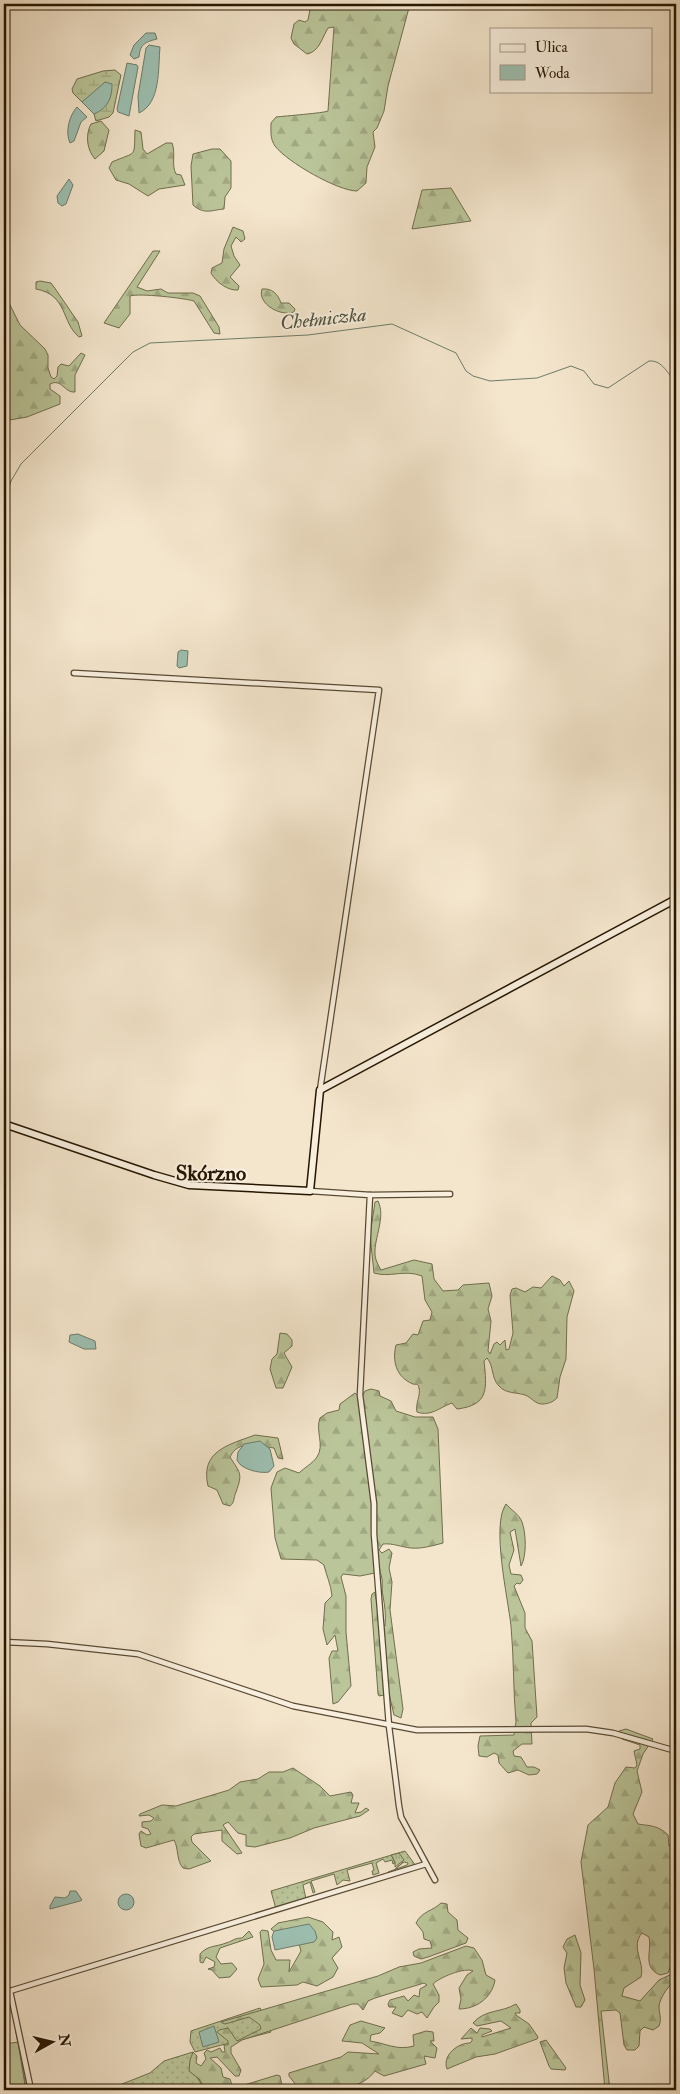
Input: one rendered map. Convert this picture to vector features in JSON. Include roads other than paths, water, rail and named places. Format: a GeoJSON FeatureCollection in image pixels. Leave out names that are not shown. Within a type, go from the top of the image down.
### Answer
{"type":"FeatureCollection","features":[{"type":"Feature","properties":{"kind":"street"},"geometry":{"type":"LineString","coordinates":[[74,673],[379,690],[320,1090],[310,1191]]}},
{"type":"Feature","properties":{"kind":"street"},"geometry":{"type":"LineString","coordinates":[[320,1090],[676,899]]}},
{"type":"Feature","properties":{"kind":"street"},"geometry":{"type":"LineString","coordinates":[[4,1124],[189,1185],[370,1195],[450,1194]]}},
{"type":"Feature","properties":{"kind":"street"},"geometry":{"type":"LineString","coordinates":[[370,1195],[361,1402],[374,1504],[376,1562],[389,1726],[401,1817],[435,1880]]}},
{"type":"Feature","properties":{"kind":"street"},"geometry":{"type":"LineString","coordinates":[[4,1642],[47,1644],[138,1654],[293,1706],[389,1726],[417,1730],[586,1729],[613,1733],[676,1751]]}},
{"type":"Feature","properties":{"kind":"street"},"geometry":{"type":"LineString","coordinates":[[31,2090],[10,1991],[426,1864]]}},
{"type":"Feature","properties":{"kind":"water"},"geometry":{"type":"Polygon","coordinates":[[[146,33],[155,33],[157,39],[144,44],[139,57],[134,59],[130,55],[134,45],[146,33]]]}},
{"type":"Feature","properties":{"kind":"water"},"geometry":{"type":"Polygon","coordinates":[[[149,45],[160,47],[157,84],[151,101],[139,113],[138,96],[146,48],[149,45]]]}},
{"type":"Feature","properties":{"kind":"water"},"geometry":{"type":"Polygon","coordinates":[[[127,63],[137,65],[138,67],[129,116],[118,112],[117,109],[127,63]]]}},
{"type":"Feature","properties":{"kind":"water"},"geometry":{"type":"Polygon","coordinates":[[[105,82],[112,84],[110,98],[103,109],[94,114],[82,102],[105,82]]]}},
{"type":"Feature","properties":{"kind":"water"},"geometry":{"type":"Polygon","coordinates":[[[77,107],[87,117],[81,122],[74,141],[70,143],[68,134],[69,124],[77,107]]]}},
{"type":"Feature","properties":{"kind":"water"},"geometry":{"type":"Polygon","coordinates":[[[69,179],[73,185],[66,204],[62,206],[58,203],[57,196],[69,179]]]}},
{"type":"Feature","properties":{"kind":"water"},"geometry":{"type":"Polygon","coordinates":[[[181,650],[188,651],[187,666],[179,668],[177,666],[178,652],[181,650]]]}},
{"type":"Feature","properties":{"kind":"water"},"geometry":{"type":"Polygon","coordinates":[[[78,1334],[95,1341],[96,1349],[84,1349],[69,1342],[70,1335],[78,1334]]]}},
{"type":"Feature","properties":{"kind":"water"},"geometry":{"type":"Polygon","coordinates":[[[260,1441],[270,1449],[274,1466],[269,1472],[251,1470],[242,1466],[237,1460],[238,1452],[244,1444],[260,1441]]]}},
{"type":"Feature","properties":{"kind":"water"},"geometry":{"type":"Polygon","coordinates":[[[70,1891],[76,1891],[82,1900],[50,1909],[55,1897],[65,1898],[69,1895],[70,1891]]]}},
{"type":"Feature","properties":{"kind":"water"},"geometry":{"type":"Polygon","coordinates":[[[126,1894],[132,1896],[134,1902],[132,1908],[126,1910],[120,1908],[118,1902],[120,1896],[126,1894]]]}},
{"type":"Feature","properties":{"kind":"water"},"geometry":{"type":"Polygon","coordinates":[[[309,1924],[315,1931],[317,1938],[314,1942],[275,1950],[272,1937],[274,1931],[309,1924]]]}},
{"type":"Feature","properties":{"kind":"water"},"geometry":{"type":"Polygon","coordinates":[[[214,2026],[219,2042],[203,2047],[199,2032],[214,2026]]]}},
{"type":"Feature","properties":{"kind":"waterway","name":"Chełmiczka"},"geometry":{"type":"LineString","coordinates":[[4,504],[11,481],[21,464],[133,352],[150,343],[308,335],[392,324],[456,353],[466,371],[473,376],[490,381],[537,378],[571,366],[584,371],[594,384],[608,388],[649,361],[654,361],[661,365],[676,382]]}},
{"type":"Feature","properties":{"kind":"district","name":"Skórzno"},"geometry":{"type":"Point","coordinates":[211,1173]}}]}
